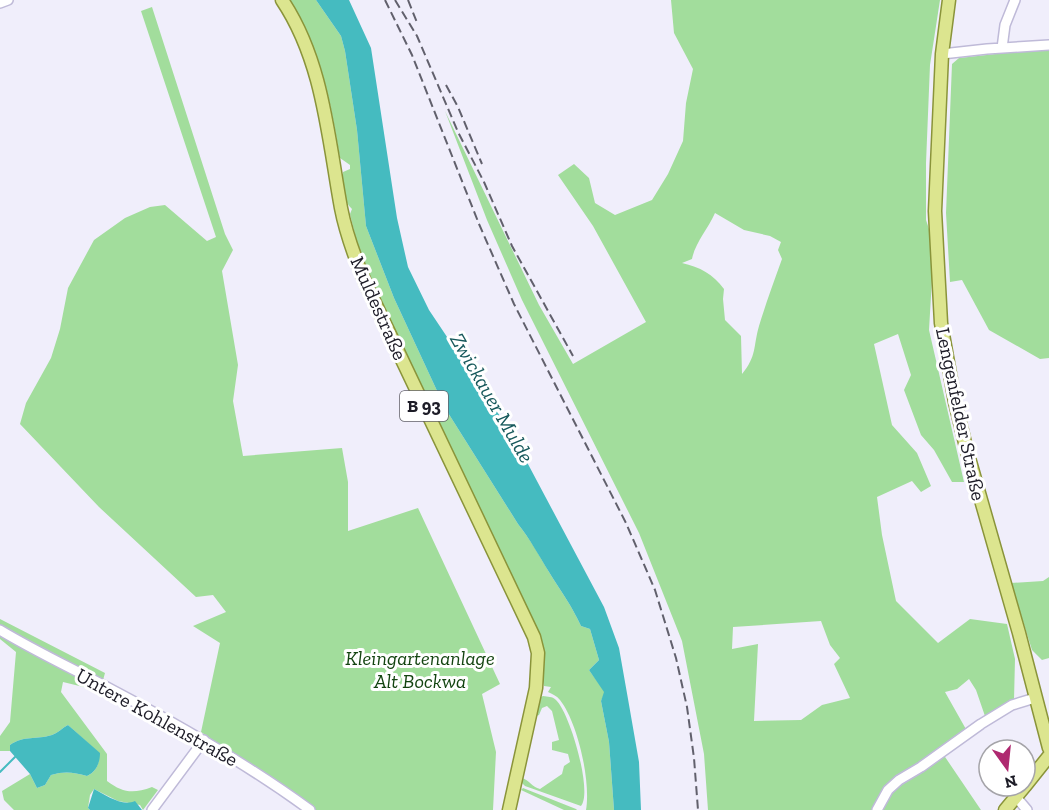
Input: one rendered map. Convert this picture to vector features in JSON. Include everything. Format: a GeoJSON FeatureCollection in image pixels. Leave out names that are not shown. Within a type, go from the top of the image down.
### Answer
{"type":"FeatureCollection","features":[{"type":"Feature","properties":{"kind":"main road","name":"Muldestraße"},"geometry":{"type":"LineString","coordinates":[[282,0],[299,30],[319,89],[328,123],[341,209],[353,252],[365,282],[534,637],[538,653],[537,681],[509,810]]}},
{"type":"Feature","properties":{"kind":"main road","name":"Lengenfelder Straße"},"geometry":{"type":"LineString","coordinates":[[949,0],[942,54],[935,211],[941,323],[955,402],[967,451],[1049,748]]}},
{"type":"Feature","properties":{"kind":"main road"},"geometry":{"type":"LineString","coordinates":[[1037,771],[1049,756]]}},
{"type":"Feature","properties":{"kind":"main road"},"geometry":{"type":"LineString","coordinates":[[1005,810],[1014,798]]}},
{"type":"Feature","properties":{"kind":"street"},"geometry":{"type":"LineString","coordinates":[[0,3],[8,0]]}},
{"type":"Feature","properties":{"kind":"street"},"geometry":{"type":"LineString","coordinates":[[1002,48],[1005,25],[1014,0]]}},
{"type":"Feature","properties":{"kind":"street"},"geometry":{"type":"LineString","coordinates":[[942,54],[1049,45]]}},
{"type":"Feature","properties":{"kind":"street","name":"Untere Kohlenstraße"},"geometry":{"type":"LineString","coordinates":[[0,630],[204,740],[310,810]]}},
{"type":"Feature","properties":{"kind":"street"},"geometry":{"type":"LineString","coordinates":[[877,810],[888,790],[899,780],[1012,705],[1035,698]]}},
{"type":"Feature","properties":{"kind":"street"},"geometry":{"type":"LineString","coordinates":[[152,810],[204,740]]}},
{"type":"Feature","properties":{"kind":"street"},"geometry":{"type":"LineString","coordinates":[[1018,798],[1027,810]]}},
{"type":"Feature","properties":{"kind":"green space"},"geometry":{"type":"Polygon","coordinates":[[[288,0],[316,0],[341,36],[357,130],[366,226],[394,298],[445,408],[534,547],[581,626],[590,629],[599,660],[589,670],[605,692],[601,701],[609,742],[614,810],[586,810],[585,769],[572,723],[560,700],[548,692],[551,687],[544,686],[541,652],[359,251],[350,214],[352,209],[346,202],[343,187],[343,172],[350,169],[350,165],[340,158],[333,117],[317,56],[309,36],[288,0]]]}},
{"type":"Feature","properties":{"kind":"green space"},"geometry":{"type":"Polygon","coordinates":[[[671,0],[940,0],[930,65],[926,163],[926,220],[930,232],[932,279],[929,330],[964,482],[952,482],[934,450],[921,435],[904,390],[911,375],[898,334],[874,344],[892,425],[917,453],[931,486],[921,492],[912,481],[877,497],[882,535],[896,601],[938,643],[970,619],[1007,624],[1015,659],[1014,700],[986,719],[976,690],[969,679],[957,689],[945,692],[967,731],[941,751],[981,810],[708,810],[704,754],[682,641],[639,533],[522,300],[487,220],[445,111],[539,305],[573,364],[646,322],[593,226],[558,175],[574,164],[589,178],[595,203],[615,215],[652,200],[668,174],[683,141],[686,103],[693,69],[674,33],[671,0]],[[715,213],[692,259],[682,263],[706,272],[724,289],[725,320],[741,336],[742,374],[752,356],[767,300],[782,259],[778,250],[781,242],[770,236],[744,230],[715,213]],[[821,621],[733,627],[732,649],[758,644],[754,721],[801,720],[822,705],[850,698],[834,664],[840,658],[830,645],[821,621]]]}},
{"type":"Feature","properties":{"kind":"green space","name":"Kleingartenanlage Alt Bockwa"},"geometry":{"type":"Polygon","coordinates":[[[152,7],[225,234],[233,250],[222,271],[238,365],[233,401],[243,456],[342,448],[348,482],[348,531],[418,508],[500,684],[482,694],[496,752],[493,810],[315,810],[201,732],[220,643],[193,626],[226,612],[213,595],[196,597],[99,507],[20,424],[26,403],[51,358],[60,329],[68,288],[94,240],[125,218],[150,207],[165,205],[207,241],[216,237],[141,11],[152,7]]]}},
{"type":"Feature","properties":{"kind":"green space"},"geometry":{"type":"Polygon","coordinates":[[[1049,48],[1049,358],[1040,359],[989,330],[962,280],[950,282],[946,213],[952,64],[959,58],[1049,48]]]}},
{"type":"Feature","properties":{"kind":"green space"},"geometry":{"type":"Polygon","coordinates":[[[1049,577],[1049,658],[1042,660],[1032,650],[1011,583],[1043,581],[1049,577]]]}},
{"type":"Feature","properties":{"kind":"green space"},"geometry":{"type":"Polygon","coordinates":[[[0,619],[105,673],[100,691],[63,682],[61,692],[107,754],[107,781],[128,791],[139,791],[152,787],[158,790],[143,810],[140,805],[118,801],[94,789],[90,795],[88,808],[90,810],[14,810],[4,800],[2,791],[30,774],[37,788],[45,785],[51,775],[69,772],[87,776],[95,770],[99,753],[68,725],[52,735],[20,740],[10,745],[10,751],[0,751],[0,736],[10,722],[16,652],[0,639],[0,619]]]}},
{"type":"Feature","properties":{"kind":"green space"},"geometry":{"type":"Polygon","coordinates":[[[543,696],[556,700],[568,720],[582,770],[584,798],[581,806],[525,786],[521,782],[522,778],[540,789],[562,774],[564,766],[570,762],[568,754],[552,750],[552,742],[559,740],[552,711],[547,706],[542,708],[536,716],[543,696]]]}},
{"type":"Feature","properties":{"kind":"green space"},"geometry":{"type":"Polygon","coordinates":[[[523,788],[577,810],[564,810],[521,790],[523,788]]]}},
{"type":"Feature","properties":{"kind":"water"},"geometry":{"type":"Polygon","coordinates":[[[316,0],[349,0],[371,48],[397,218],[408,267],[429,310],[512,434],[604,607],[619,648],[639,762],[641,810],[614,810],[609,742],[601,701],[604,692],[589,670],[599,660],[590,629],[581,626],[445,408],[394,298],[366,226],[357,130],[345,51],[341,36],[316,0]]]}},
{"type":"Feature","properties":{"kind":"water"},"geometry":{"type":"Polygon","coordinates":[[[68,725],[100,753],[97,767],[87,776],[69,772],[51,775],[45,785],[37,788],[30,774],[10,751],[10,745],[20,740],[52,735],[68,725]]]}},
{"type":"Feature","properties":{"kind":"water"},"geometry":{"type":"Polygon","coordinates":[[[94,789],[119,801],[135,801],[142,810],[90,810],[88,808],[94,789]]]}},
{"type":"Feature","properties":{"kind":"waterway"},"geometry":{"type":"LineString","coordinates":[[0,772],[15,757]]}},
{"type":"Feature","properties":{"kind":"railway"},"geometry":{"type":"LineString","coordinates":[[385,0],[412,55],[479,224],[514,304],[626,523],[655,590],[676,658],[687,707],[698,810]]}},
{"type":"Feature","properties":{"kind":"railway"},"geometry":{"type":"LineString","coordinates":[[395,0],[417,36],[458,132],[484,182],[512,246],[573,356]]}},
{"type":"Feature","properties":{"kind":"railway"},"geometry":{"type":"LineString","coordinates":[[408,0],[418,25]]}},
{"type":"Feature","properties":{"kind":"railway"},"geometry":{"type":"LineString","coordinates":[[446,85],[482,164]]}},
{"type":"Feature","properties":{"kind":"water label","name":"Zwickauer Mulde"},"geometry":{"type":"Point","coordinates":[492,398]}}]}
